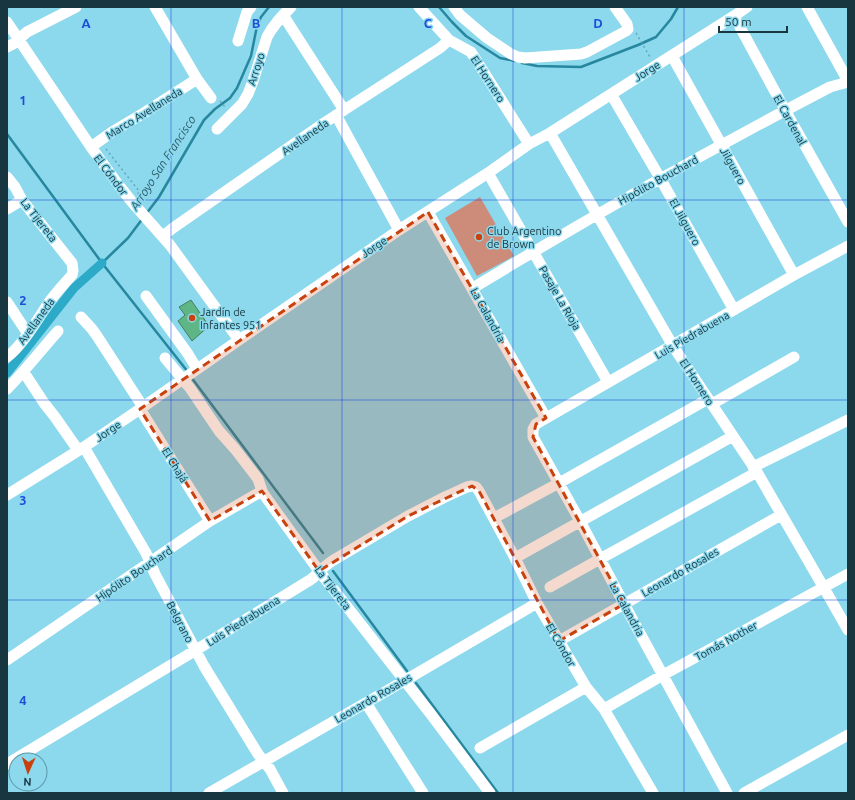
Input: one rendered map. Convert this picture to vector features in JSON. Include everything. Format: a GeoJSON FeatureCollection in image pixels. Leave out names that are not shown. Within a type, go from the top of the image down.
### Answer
{"type":"FeatureCollection","features":[{"type":"Feature","properties":{"kind":"street"},"geometry":{"type":"LineString","coordinates":[[7,47],[27,32],[76,7]]}},
{"type":"Feature","properties":{"kind":"street"},"geometry":{"type":"LineString","coordinates":[[155,7],[197,79],[214,99]]}},
{"type":"Feature","properties":{"kind":"street"},"geometry":{"type":"LineString","coordinates":[[238,41],[247,12],[251,7]]}},
{"type":"Feature","properties":{"kind":"street","name":"Arroyo"},"geometry":{"type":"LineString","coordinates":[[217,129],[242,104],[253,81],[267,37],[274,24],[291,7]]}},
{"type":"Feature","properties":{"kind":"street","name":"El Hornero"},"geometry":{"type":"LineString","coordinates":[[419,7],[449,40],[471,52],[529,144]]}},
{"type":"Feature","properties":{"kind":"street"},"geometry":{"type":"LineString","coordinates":[[454,7],[460,15],[487,38],[511,54],[525,58],[581,54],[588,52],[626,31],[628,29],[627,24],[615,7]]}},
{"type":"Feature","properties":{"kind":"street","name":"Jorge"},"geometry":{"type":"LineString","coordinates":[[7,495],[81,449],[399,230],[488,173],[529,144],[550,133],[747,7]]}},
{"type":"Feature","properties":{"kind":"street"},"geometry":{"type":"LineString","coordinates":[[808,7],[848,81]]}},
{"type":"Feature","properties":{"kind":"street"},"geometry":{"type":"LineString","coordinates":[[283,15],[340,113],[399,230]]}},
{"type":"Feature","properties":{"kind":"street","name":"El Cardenal"},"geometry":{"type":"LineString","coordinates":[[734,16],[848,222]]}},
{"type":"Feature","properties":{"kind":"street","name":"El Cóndor"},"geometry":{"type":"LineString","coordinates":[[7,22],[95,144],[117,183],[135,199],[239,340]]}},
{"type":"Feature","properties":{"kind":"street","name":"Avellaneda"},"geometry":{"type":"LineString","coordinates":[[159,232],[180,223],[340,113],[440,48],[449,40]]}},
{"type":"Feature","properties":{"kind":"street","name":"Jilguero"},"geometry":{"type":"LineString","coordinates":[[672,56],[794,275]]}},
{"type":"Feature","properties":{"kind":"street","name":"Marco Avellaneda"},"geometry":{"type":"LineString","coordinates":[[95,144],[197,79]]}},
{"type":"Feature","properties":{"kind":"street","name":"Hipólito Bouchard"},"geometry":{"type":"LineString","coordinates":[[473,288],[660,178],[785,110],[830,87],[848,81]]}},
{"type":"Feature","properties":{"kind":"street","name":"El Jilguero"},"geometry":{"type":"LineString","coordinates":[[611,94],[734,310]]}},
{"type":"Feature","properties":{"kind":"street","name":"El Hornero"},"geometry":{"type":"LineString","coordinates":[[550,133],[673,346],[755,470],[848,630]]}},
{"type":"Feature","properties":{"kind":"street","name":"Pasaje La Rioja"},"geometry":{"type":"LineString","coordinates":[[488,173],[608,382]]}},
{"type":"Feature","properties":{"kind":"street","name":"La Tijereta"},"geometry":{"type":"LineString","coordinates":[[7,177],[15,187],[22,200],[72,263]]}},
{"type":"Feature","properties":{"kind":"street"},"geometry":{"type":"LineString","coordinates":[[7,209],[22,200]]}},
{"type":"Feature","properties":{"kind":"street","name":"La Calandria"},"geometry":{"type":"LineString","coordinates":[[428,212],[473,288],[546,418]]}},
{"type":"Feature","properties":{"kind":"street","name":"Luis Piedrabuena"},"geometry":{"type":"LineString","coordinates":[[536,424],[794,275],[848,246]]}},
{"type":"Feature","properties":{"kind":"street","name":"Avellaneda"},"geometry":{"type":"LineString","coordinates":[[7,357],[16,349],[28,334],[52,299],[72,275],[72,263]]}},
{"type":"Feature","properties":{"kind":"street"},"geometry":{"type":"LineString","coordinates":[[146,296],[188,354],[190,375]]}},
{"type":"Feature","properties":{"kind":"street"},"geometry":{"type":"LineString","coordinates":[[7,302],[28,334]]}},
{"type":"Feature","properties":{"kind":"street","name":"El Chajá"},"geometry":{"type":"LineString","coordinates":[[81,317],[97,336],[210,521]]}},
{"type":"Feature","properties":{"kind":"street"},"geometry":{"type":"LineString","coordinates":[[7,389],[58,331]]}},
{"type":"Feature","properties":{"kind":"street"},"geometry":{"type":"LineString","coordinates":[[494,518],[794,357]]}},
{"type":"Feature","properties":{"kind":"street"},"geometry":{"type":"LineString","coordinates":[[165,358],[190,375]]}},
{"type":"Feature","properties":{"kind":"street","name":"Belgrano"},"geometry":{"type":"LineString","coordinates":[[22,373],[81,449],[146,553],[155,574],[204,666],[254,748],[270,769],[283,793]]}},
{"type":"Feature","properties":{"kind":"street","name":"La Tijereta"},"geometry":{"type":"LineString","coordinates":[[190,375],[190,388],[219,431],[258,479],[262,491],[319,571],[490,793]]}},
{"type":"Feature","properties":{"kind":"street"},"geometry":{"type":"LineString","coordinates":[[550,587],[755,470],[848,420]]}},
{"type":"Feature","properties":{"kind":"street","name":"La Calandria"},"geometry":{"type":"LineString","coordinates":[[536,424],[533,429],[533,436],[727,793]]}},
{"type":"Feature","properties":{"kind":"street"},"geometry":{"type":"LineString","coordinates":[[515,558],[733,436]]}},
{"type":"Feature","properties":{"kind":"street","name":"Luis Piedrabuena"},"geometry":{"type":"LineString","coordinates":[[7,764],[310,580],[332,561],[408,516],[467,487],[476,487],[479,491]]}},
{"type":"Feature","properties":{"kind":"street","name":"Hipólito Bouchard"},"geometry":{"type":"LineString","coordinates":[[7,660],[210,521],[262,491]]}},
{"type":"Feature","properties":{"kind":"street","name":"El Cóndor"},"geometry":{"type":"LineString","coordinates":[[479,491],[537,603],[586,687],[604,709],[652,793]]}},
{"type":"Feature","properties":{"kind":"street","name":"Leonardo Rosales"},"geometry":{"type":"LineString","coordinates":[[559,641],[781,515]]}},
{"type":"Feature","properties":{"kind":"street","name":"Tomás Nother"},"geometry":{"type":"LineString","coordinates":[[604,709],[848,574]]}},
{"type":"Feature","properties":{"kind":"street","name":"Leonardo Rosales"},"geometry":{"type":"LineString","coordinates":[[209,793],[537,603]]}},
{"type":"Feature","properties":{"kind":"street"},"geometry":{"type":"LineString","coordinates":[[480,748],[586,687]]}},
{"type":"Feature","properties":{"kind":"street"},"geometry":{"type":"LineString","coordinates":[[366,703],[423,793]]}},
{"type":"Feature","properties":{"kind":"street"},"geometry":{"type":"LineString","coordinates":[[744,793],[848,735]]}},
{"type":"Feature","properties":{"kind":"path"},"geometry":{"type":"LineString","coordinates":[[639,38],[645,49]]}},
{"type":"Feature","properties":{"kind":"path"},"geometry":{"type":"LineString","coordinates":[[214,99],[226,108]]}},
{"type":"Feature","properties":{"kind":"path"},"geometry":{"type":"LineString","coordinates":[[95,144],[139,191],[135,199]]}},
{"type":"Feature","properties":{"kind":"highlighted area"},"geometry":{"type":"Polygon","coordinates":[[[428,212],[546,418],[536,424],[533,437],[624,604],[559,641],[479,491],[472,486],[408,516],[319,571],[262,491],[210,521],[140,409],[428,212]]]}},
{"type":"Feature","properties":{"kind":"shaded area","name":"Club Argentino de Brown"},"geometry":{"type":"Polygon","coordinates":[[[480,197],[514,256],[477,276],[445,218],[480,197]]]}},
{"type":"Feature","properties":{"kind":"building","name":"Jardín de Infantes 951"},"geometry":{"type":"Polygon","coordinates":[[[191,300],[209,326],[192,341],[178,321],[185,315],[179,307],[191,300]]]}},
{"type":"Feature","properties":{"kind":"waterway","name":"Arroyo San Francisco"},"geometry":{"type":"LineString","coordinates":[[146,214],[159,197],[204,120],[215,109],[230,98],[237,88],[251,56],[257,26],[261,17],[269,7]]}},
{"type":"Feature","properties":{"kind":"waterway","name":"Arroyo San Francisco"},"geometry":{"type":"LineString","coordinates":[[439,7],[466,36],[500,58],[515,61]]}},
{"type":"Feature","properties":{"kind":"waterway","name":"Arroyo San Francisco"},"geometry":{"type":"LineString","coordinates":[[522,63],[537,66],[581,67],[656,37],[671,19],[678,7]]}},
{"type":"Feature","properties":{"kind":"waterway"},"geometry":{"type":"LineString","coordinates":[[7,134],[102,263],[188,372]]}},
{"type":"Feature","properties":{"kind":"waterway","name":"Arroyo San Francisco"},"geometry":{"type":"LineString","coordinates":[[102,263],[128,238],[143,218]]}},
{"type":"Feature","properties":{"kind":"waterway","name":"Arroyo San Francisco"},"geometry":{"type":"LineString","coordinates":[[7,373],[74,288],[102,263]]}},
{"type":"Feature","properties":{"kind":"waterway"},"geometry":{"type":"LineString","coordinates":[[191,377],[323,553]]}},
{"type":"Feature","properties":{"kind":"waterway"},"geometry":{"type":"LineString","coordinates":[[333,571],[407,671]]}},
{"type":"Feature","properties":{"kind":"waterway"},"geometry":{"type":"LineString","coordinates":[[416,683],[498,793]]}},
{"type":"Feature","properties":{"kind":"place","name":"Club Argentino de Brown"},"geometry":{"type":"Point","coordinates":[479,237]}},
{"type":"Feature","properties":{"kind":"place","name":"Jardín de Infantes 951"},"geometry":{"type":"Point","coordinates":[192,318]}}]}
